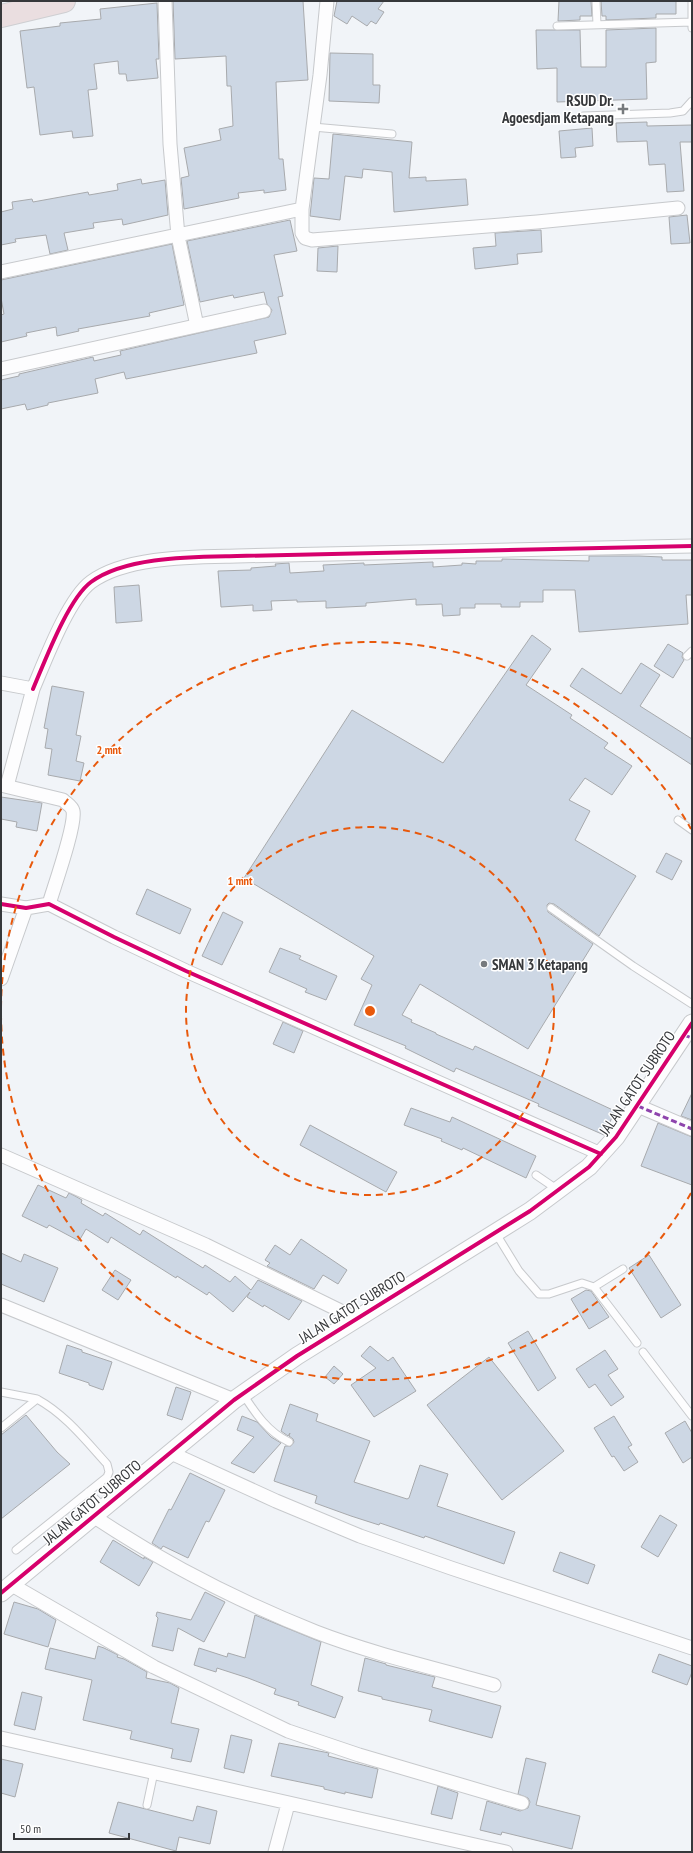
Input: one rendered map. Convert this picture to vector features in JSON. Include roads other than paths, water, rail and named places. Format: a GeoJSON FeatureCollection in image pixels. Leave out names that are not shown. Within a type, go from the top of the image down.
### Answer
{"type":"FeatureCollection","features":[{"type":"Feature","properties":{"kind":"highway"},"geometry":{"type":"LineString","coordinates":[[1,16],[64,1]]}},
{"type":"Feature","properties":{"kind":"street"},"geometry":{"type":"LineString","coordinates":[[165,1],[170,144],[178,236],[197,326]]}},
{"type":"Feature","properties":{"kind":"street"},"geometry":{"type":"LineString","coordinates":[[327,1],[320,75],[302,209],[302,233],[305,238],[312,240],[537,222],[678,208]]}},
{"type":"Feature","properties":{"kind":"street"},"geometry":{"type":"LineString","coordinates":[[1,272],[302,209]]}},
{"type":"Feature","properties":{"kind":"street"},"geometry":{"type":"LineString","coordinates":[[1,369],[264,311]]}},
{"type":"Feature","properties":{"kind":"street"},"geometry":{"type":"LineString","coordinates":[[49,904],[70,832],[73,812],[71,806],[63,800],[4,786],[33,689],[50,647],[68,613],[91,582],[113,570],[134,564],[222,556],[692,546]]}},
{"type":"Feature","properties":{"kind":"street"},"geometry":{"type":"LineString","coordinates":[[1,683],[33,689]]}},
{"type":"Feature","properties":{"kind":"street"},"geometry":{"type":"LineString","coordinates":[[1,904],[26,908],[49,904],[186,971],[601,1154]]}},
{"type":"Feature","properties":{"kind":"street"},"geometry":{"type":"LineString","coordinates":[[1,979],[26,908]]}},
{"type":"Feature","properties":{"kind":"street","name":"JALAN GATOT SUBROTO"},"geometry":{"type":"LineString","coordinates":[[6,1589],[238,1397],[297,1356],[530,1211],[589,1168],[638,1106],[689,1032]]}},
{"type":"Feature","properties":{"kind":"street"},"geometry":{"type":"LineString","coordinates":[[638,1106],[692,1129]]}},
{"type":"Feature","properties":{"kind":"street"},"geometry":{"type":"LineString","coordinates":[[1,1155],[206,1246],[357,1318]]}},
{"type":"Feature","properties":{"kind":"street"},"geometry":{"type":"LineString","coordinates":[[1,1305],[238,1397]]}},
{"type":"Feature","properties":{"kind":"street"},"geometry":{"type":"LineString","coordinates":[[171,1453],[276,1501],[360,1536],[692,1648]]}},
{"type":"Feature","properties":{"kind":"street"},"geometry":{"type":"LineString","coordinates":[[99,1511],[129,1540],[186,1571],[272,1613],[317,1632],[358,1646],[494,1685]]}},
{"type":"Feature","properties":{"kind":"street"},"geometry":{"type":"LineString","coordinates":[[6,1589],[154,1667],[288,1731],[345,1751],[522,1803]]}},
{"type":"Feature","properties":{"kind":"street"},"geometry":{"type":"LineString","coordinates":[[1,1738],[506,1852]]}},
{"type":"Feature","properties":{"kind":"street"},"geometry":{"type":"LineString","coordinates":[[275,1852],[288,1804]]}},
{"type":"Feature","properties":{"kind":"lane"},"geometry":{"type":"LineString","coordinates":[[596,1],[597,25]]}},
{"type":"Feature","properties":{"kind":"lane"},"geometry":{"type":"LineString","coordinates":[[692,1],[692,28]]}},
{"type":"Feature","properties":{"kind":"lane"},"geometry":{"type":"LineString","coordinates":[[557,26],[692,22]]}},
{"type":"Feature","properties":{"kind":"lane"},"geometry":{"type":"LineString","coordinates":[[583,116],[670,114],[683,111],[692,100]]}},
{"type":"Feature","properties":{"kind":"lane"},"geometry":{"type":"LineString","coordinates":[[313,127],[392,134]]}},
{"type":"Feature","properties":{"kind":"lane"},"geometry":{"type":"LineString","coordinates":[[678,820],[692,830]]}},
{"type":"Feature","properties":{"kind":"lane"},"geometry":{"type":"LineString","coordinates":[[551,908],[632,966],[692,1004]]}},
{"type":"Feature","properties":{"kind":"lane"},"geometry":{"type":"LineString","coordinates":[[536,1175],[558,1190]]}},
{"type":"Feature","properties":{"kind":"lane"},"geometry":{"type":"LineString","coordinates":[[495,1232],[519,1271],[539,1294],[549,1294],[582,1283],[594,1287],[637,1343]]}},
{"type":"Feature","properties":{"kind":"lane"},"geometry":{"type":"LineString","coordinates":[[594,1287],[623,1269]]}},
{"type":"Feature","properties":{"kind":"lane"},"geometry":{"type":"LineString","coordinates":[[643,1352],[692,1416]]}},
{"type":"Feature","properties":{"kind":"lane"},"geometry":{"type":"LineString","coordinates":[[1,1392],[37,1399],[51,1407],[107,1464],[109,1472],[107,1477],[16,1550]]}},
{"type":"Feature","properties":{"kind":"lane"},"geometry":{"type":"LineString","coordinates":[[238,1397],[251,1407],[267,1426],[280,1438],[289,1442]]}},
{"type":"Feature","properties":{"kind":"lane"},"geometry":{"type":"LineString","coordinates":[[1,1428],[37,1399]]}},
{"type":"Feature","properties":{"kind":"lane"},"geometry":{"type":"LineString","coordinates":[[88,1492],[99,1511]]}},
{"type":"Feature","properties":{"kind":"lane"},"geometry":{"type":"LineString","coordinates":[[147,1805],[154,1772]]}},
{"type":"Feature","properties":{"kind":"place","name":"RSUD Dr. Agoesdjam Ketapang"},"geometry":{"type":"Point","coordinates":[623,109]}},
{"type":"Feature","properties":{"kind":"place","name":"SMAN 3 Ketapang"},"geometry":{"type":"Point","coordinates":[484,964]}}]}
